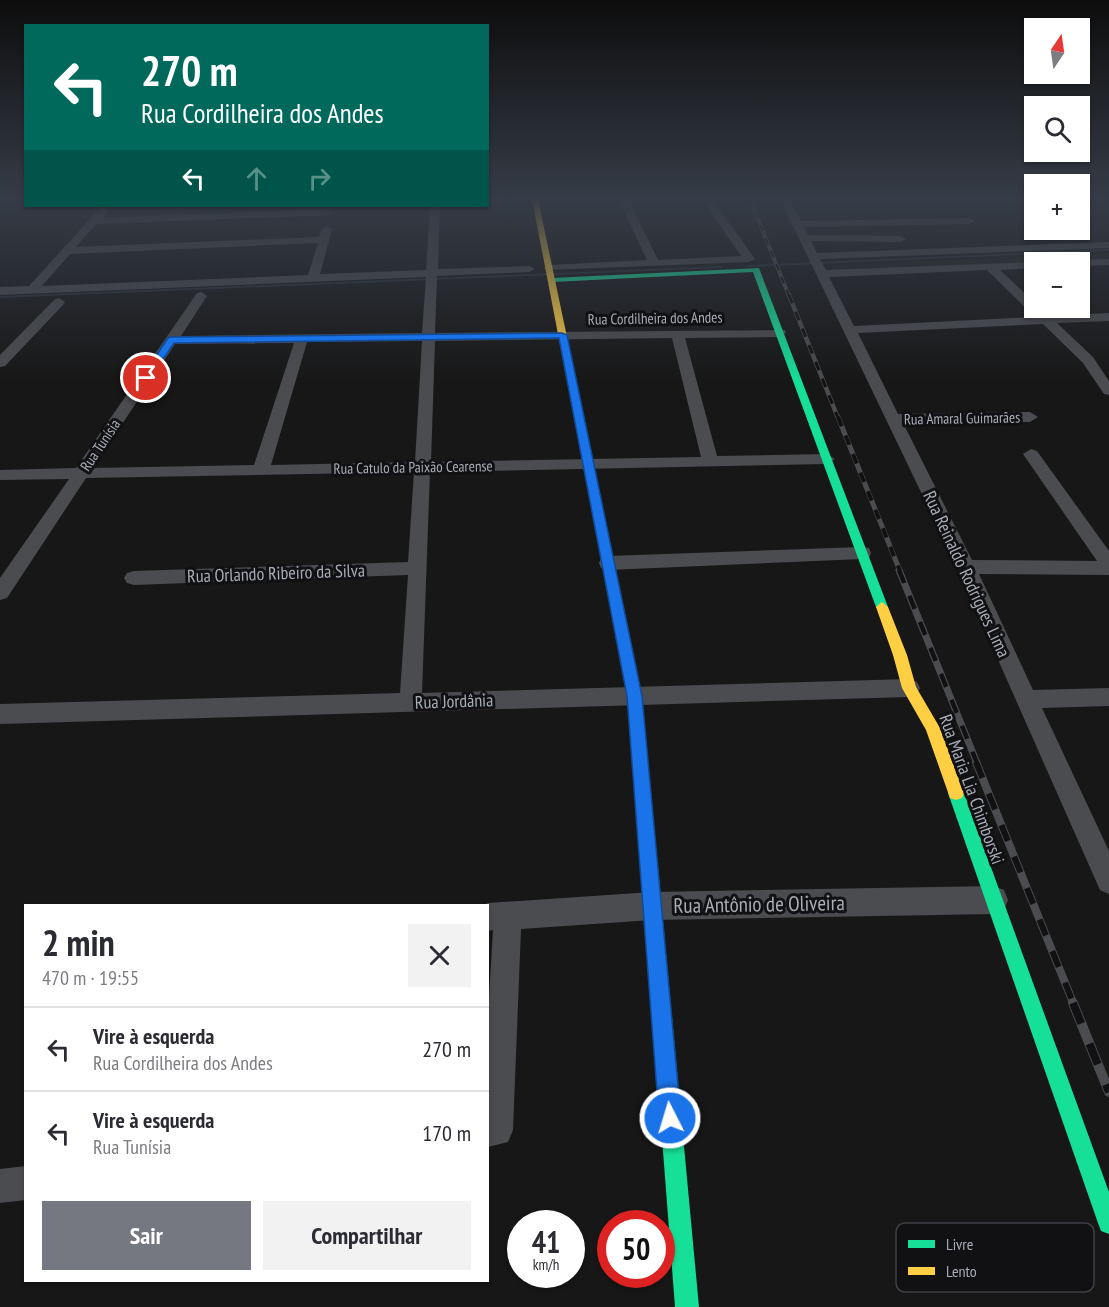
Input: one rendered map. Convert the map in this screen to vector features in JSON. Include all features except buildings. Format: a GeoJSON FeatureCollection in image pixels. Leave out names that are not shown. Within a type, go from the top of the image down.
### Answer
{"type":"FeatureCollection","features":[{"type":"Feature","properties":{"kind":"street"},"geometry":{"type":"LineString","coordinates":[[33,289],[59,260]]}},
{"type":"Feature","properties":{"kind":"street"},"geometry":{"type":"LineString","coordinates":[[313,278],[318,260]]}},
{"type":"Feature","properties":{"kind":"street"},"geometry":{"type":"LineString","coordinates":[[411,702],[434,260]]}},
{"type":"Feature","properties":{"kind":"street"},"geometry":{"type":"LineString","coordinates":[[548,260],[634,696],[687,1307]]}},
{"type":"Feature","properties":{"kind":"street"},"geometry":{"type":"LineString","coordinates":[[652,260],[654,264]]}},
{"type":"Feature","properties":{"kind":"street"},"geometry":{"type":"LineString","coordinates":[[750,260],[753,265]]}},
{"type":"Feature","properties":{"kind":"street","name":"Rua Reinaldo Rodrigues Lima"},"geometry":{"type":"LineString","coordinates":[[815,260],[966,567],[1109,881]]}},
{"type":"Feature","properties":{"kind":"street"},"geometry":{"type":"LineString","coordinates":[[817,264],[879,260]]}},
{"type":"Feature","properties":{"kind":"street"},"geometry":{"type":"LineString","coordinates":[[1090,263],[1109,262]]}},
{"type":"Feature","properties":{"kind":"street"},"geometry":{"type":"LineString","coordinates":[[551,274],[654,264],[753,265]]}},
{"type":"Feature","properties":{"kind":"street"},"geometry":{"type":"LineString","coordinates":[[817,264],[1024,265]]}},
{"type":"Feature","properties":{"kind":"street"},"geometry":{"type":"LineString","coordinates":[[551,274],[753,265]]}},
{"type":"Feature","properties":{"kind":"street","name":"Rua Maria Lia Chimborski"},"geometry":{"type":"LineString","coordinates":[[753,265],[790,353],[826,459],[900,655],[909,688],[933,728],[1109,1223]]}},
{"type":"Feature","properties":{"kind":"street"},"geometry":{"type":"LineString","coordinates":[[990,267],[1088,360],[1109,391]]}},
{"type":"Feature","properties":{"kind":"street"},"geometry":{"type":"LineString","coordinates":[[247,294],[529,269]]}},
{"type":"Feature","properties":{"kind":"street"},"geometry":{"type":"LineString","coordinates":[[0,291],[313,278],[524,282]]}},
{"type":"Feature","properties":{"kind":"street","name":"Rua Tunísia"},"geometry":{"type":"LineString","coordinates":[[0,593],[201,296]]}},
{"type":"Feature","properties":{"kind":"street"},"geometry":{"type":"LineString","coordinates":[[0,304],[65,301],[0,363]]}},
{"type":"Feature","properties":{"kind":"street"},"geometry":{"type":"LineString","coordinates":[[850,330],[1109,317]]}},
{"type":"Feature","properties":{"kind":"street","name":"Rua Cordilheira dos Andes"},"geometry":{"type":"LineString","coordinates":[[171,340],[780,333]]}},
{"type":"Feature","properties":{"kind":"street"},"geometry":{"type":"LineString","coordinates":[[677,334],[710,461]]}},
{"type":"Feature","properties":{"kind":"street"},"geometry":{"type":"LineString","coordinates":[[261,470],[302,339]]}},
{"type":"Feature","properties":{"kind":"street","name":"Rua Amaral Guimarães"},"geometry":{"type":"LineString","coordinates":[[894,419],[1030,417]]}},
{"type":"Feature","properties":{"kind":"street"},"geometry":{"type":"LineString","coordinates":[[1031,454],[1109,566]]}},
{"type":"Feature","properties":{"kind":"street","name":"Rua Catulo da Paixão Cearense"},"geometry":{"type":"LineString","coordinates":[[0,475],[826,459]]}},
{"type":"Feature","properties":{"kind":"street"},"geometry":{"type":"LineString","coordinates":[[608,563],[862,553]]}},
{"type":"Feature","properties":{"kind":"street"},"geometry":{"type":"LineString","coordinates":[[966,567],[1109,566]]}},
{"type":"Feature","properties":{"kind":"street","name":"Rua Orlando Ribeiro da Silva"},"geometry":{"type":"LineString","coordinates":[[134,578],[418,568]]}},
{"type":"Feature","properties":{"kind":"street","name":"Rua Jordânia"},"geometry":{"type":"LineString","coordinates":[[0,714],[909,688]]}},
{"type":"Feature","properties":{"kind":"street"},"geometry":{"type":"LineString","coordinates":[[1025,699],[1109,697]]}},
{"type":"Feature","properties":{"kind":"street","name":"Rua Antônio de Oliveira"},"geometry":{"type":"LineString","coordinates":[[497,917],[652,906],[994,900]]}},
{"type":"Feature","properties":{"kind":"street"},"geometry":{"type":"LineString","coordinates":[[489,1131],[496,1130],[497,917]]}},
{"type":"Feature","properties":{"kind":"street"},"geometry":{"type":"LineString","coordinates":[[0,1186],[24,1183]]}},
{"type":"Feature","properties":{"kind":"shaded area"},"geometry":{"type":"Polygon","coordinates":[[[946,260],[1024,260],[1024,263],[833,271],[830,265],[946,260]]]}},
{"type":"Feature","properties":{"kind":"waterway"},"geometry":{"type":"LineString","coordinates":[[748,266],[884,260]]}},
{"type":"Feature","properties":{"kind":"waterway"},"geometry":{"type":"LineString","coordinates":[[0,297],[721,267]]}},
{"type":"Feature","properties":{"kind":"railway"},"geometry":{"type":"LineString","coordinates":[[775,260],[789,296]]}},
{"type":"Feature","properties":{"kind":"railway"},"geometry":{"type":"LineString","coordinates":[[789,295],[838,418]]}},
{"type":"Feature","properties":{"kind":"railway"},"geometry":{"type":"LineString","coordinates":[[838,417],[900,571]]}},
{"type":"Feature","properties":{"kind":"railway"},"geometry":{"type":"LineString","coordinates":[[899,570],[977,763]]}},
{"type":"Feature","properties":{"kind":"railway"},"geometry":{"type":"LineString","coordinates":[[976,762],[1074,1005]]}},
{"type":"Feature","properties":{"kind":"railway"},"geometry":{"type":"LineString","coordinates":[[1073,1003],[1109,1092]]}},
{"type":"Feature","properties":{"kind":"traffic: fast"},"geometry":{"type":"LineString","coordinates":[[552,280],[756,270],[882,607]]}},
{"type":"Feature","properties":{"kind":"traffic: fast"},"geometry":{"type":"LineString","coordinates":[[604,542],[635,696],[687,1307]]}},
{"type":"Feature","properties":{"kind":"traffic: fast"},"geometry":{"type":"LineString","coordinates":[[956,793],[1109,1223]]}},
{"type":"Feature","properties":{"kind":"traffic: slow"},"geometry":{"type":"LineString","coordinates":[[547,260],[604,542]]}},
{"type":"Feature","properties":{"kind":"traffic: slow"},"geometry":{"type":"LineString","coordinates":[[882,607],[900,655],[909,688],[933,728],[956,793]]}},
{"type":"Feature","properties":{"kind":"route"},"geometry":{"type":"LineString","coordinates":[[146,378],[171,340],[562,335],[634,696],[670,1118]]}}]}
